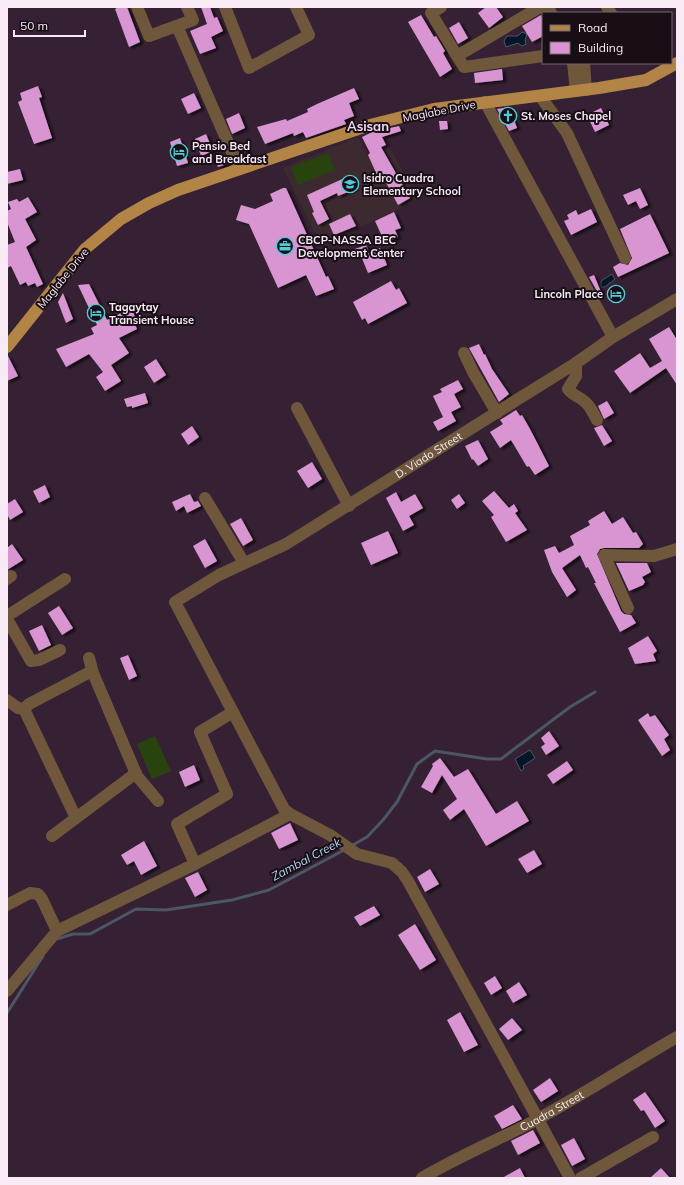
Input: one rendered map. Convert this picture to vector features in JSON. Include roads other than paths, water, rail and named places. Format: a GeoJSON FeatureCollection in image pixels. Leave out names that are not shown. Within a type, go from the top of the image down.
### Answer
{"type":"FeatureCollection","features":[{"type":"Feature","properties":{"kind":"main road","name":"Maglabe Drive"},"geometry":{"type":"LineString","coordinates":[[7,347],[85,249],[121,219],[149,203],[178,190],[239,168],[370,125],[434,109],[540,96],[646,80],[677,63]]}},
{"type":"Feature","properties":{"kind":"street"},"geometry":{"type":"LineString","coordinates":[[137,7],[149,36],[193,20],[187,7]]}},
{"type":"Feature","properties":{"kind":"street"},"geometry":{"type":"LineString","coordinates":[[224,7],[249,68],[309,35],[296,7]]}},
{"type":"Feature","properties":{"kind":"street"},"geometry":{"type":"LineString","coordinates":[[441,7],[431,13],[464,67],[542,56]]}},
{"type":"Feature","properties":{"kind":"street"},"geometry":{"type":"LineString","coordinates":[[457,56],[540,7]]}},
{"type":"Feature","properties":{"kind":"street"},"geometry":{"type":"LineString","coordinates":[[177,26],[239,168]]}},
{"type":"Feature","properties":{"kind":"street"},"geometry":{"type":"LineString","coordinates":[[573,64],[581,90]]}},
{"type":"Feature","properties":{"kind":"street"},"geometry":{"type":"LineString","coordinates":[[581,90],[584,64]]}},
{"type":"Feature","properties":{"kind":"street"},"geometry":{"type":"LineString","coordinates":[[540,96],[567,133],[625,258]]}},
{"type":"Feature","properties":{"kind":"street"},"geometry":{"type":"LineString","coordinates":[[485,102],[613,336]]}},
{"type":"Feature","properties":{"kind":"street","name":"D. Viado Street"},"geometry":{"type":"LineString","coordinates":[[233,712],[175,602],[219,575],[286,544],[349,506],[576,363],[613,336],[677,299]]}},
{"type":"Feature","properties":{"kind":"street"},"geometry":{"type":"LineString","coordinates":[[464,353],[473,372],[497,413]]}},
{"type":"Feature","properties":{"kind":"street"},"geometry":{"type":"LineString","coordinates":[[576,363],[576,376],[568,389],[584,401],[591,409],[597,420]]}},
{"type":"Feature","properties":{"kind":"street"},"geometry":{"type":"LineString","coordinates":[[297,408],[349,506]]}},
{"type":"Feature","properties":{"kind":"street"},"geometry":{"type":"LineString","coordinates":[[204,498],[244,563]]}},
{"type":"Feature","properties":{"kind":"street"},"geometry":{"type":"LineString","coordinates":[[628,608],[604,555],[654,556],[677,549]]}},
{"type":"Feature","properties":{"kind":"street"},"geometry":{"type":"LineString","coordinates":[[60,650],[39,660],[31,661],[7,618],[65,579]]}},
{"type":"Feature","properties":{"kind":"street"},"geometry":{"type":"LineString","coordinates":[[89,658],[92,671],[136,773],[158,801]]}},
{"type":"Feature","properties":{"kind":"street"},"geometry":{"type":"LineString","coordinates":[[24,709],[29,704],[92,671]]}},
{"type":"Feature","properties":{"kind":"street"},"geometry":{"type":"LineString","coordinates":[[7,700],[18,708],[24,709]]}},
{"type":"Feature","properties":{"kind":"street"},"geometry":{"type":"LineString","coordinates":[[24,709],[76,818]]}},
{"type":"Feature","properties":{"kind":"street"},"geometry":{"type":"LineString","coordinates":[[195,864],[177,824],[227,794],[200,732],[233,712],[281,804],[290,814],[330,835],[357,854],[384,860],[402,872],[570,1178]]}},
{"type":"Feature","properties":{"kind":"street"},"geometry":{"type":"LineString","coordinates":[[52,836],[136,773]]}},
{"type":"Feature","properties":{"kind":"street"},"geometry":{"type":"LineString","coordinates":[[7,991],[57,931],[195,864],[290,814]]}},
{"type":"Feature","properties":{"kind":"street"},"geometry":{"type":"LineString","coordinates":[[7,905],[30,894],[38,894],[42,899],[57,931]]}},
{"type":"Feature","properties":{"kind":"street","name":"Cuadra Street"},"geometry":{"type":"LineString","coordinates":[[422,1178],[456,1159],[538,1119],[677,1036]]}},
{"type":"Feature","properties":{"kind":"street"},"geometry":{"type":"LineString","coordinates":[[581,1178],[653,1137]]}},
{"type":"Feature","properties":{"kind":"water"},"geometry":{"type":"Polygon","coordinates":[[[522,32],[527,34],[525,40],[526,44],[522,46],[518,43],[506,47],[504,41],[507,36],[518,36],[522,32]]]}},
{"type":"Feature","properties":{"kind":"water"},"geometry":{"type":"Polygon","coordinates":[[[612,274],[615,279],[605,287],[601,287],[601,281],[612,274]]]}},
{"type":"Feature","properties":{"kind":"water"},"geometry":{"type":"Polygon","coordinates":[[[530,750],[535,758],[523,766],[524,769],[521,771],[515,759],[530,750]]]}},
{"type":"Feature","properties":{"kind":"waterway","name":"Zambal Creek"},"geometry":{"type":"LineString","coordinates":[[351,846],[367,837],[383,820],[397,802],[417,764],[435,751],[487,759],[501,759],[570,707],[595,692]]}},
{"type":"Feature","properties":{"kind":"waterway","name":"Zambal Creek"},"geometry":{"type":"LineString","coordinates":[[57,939],[73,934],[90,934],[136,909],[166,910],[232,900],[269,890],[346,849]]}},
{"type":"Feature","properties":{"kind":"waterway","name":"Zambal Creek"},"geometry":{"type":"LineString","coordinates":[[7,1013],[43,956]]}},
{"type":"Feature","properties":{"kind":"place","name":"St. Moses Chapel"},"geometry":{"type":"Point","coordinates":[508,116]}},
{"type":"Feature","properties":{"kind":"place","name":"Pensio Bed and Breakfast"},"geometry":{"type":"Point","coordinates":[179,152]}},
{"type":"Feature","properties":{"kind":"place","name":"Isidro Cuadra Elementary School"},"geometry":{"type":"Point","coordinates":[350,184]}},
{"type":"Feature","properties":{"kind":"place","name":"CBCP-NASSA BEC Development Center"},"geometry":{"type":"Point","coordinates":[285,246]}},
{"type":"Feature","properties":{"kind":"place","name":"Lincoln Place"},"geometry":{"type":"Point","coordinates":[616,294]}},
{"type":"Feature","properties":{"kind":"place","name":"Tagaytay Transient House"},"geometry":{"type":"Point","coordinates":[96,313]}},
{"type":"Feature","properties":{"kind":"district","name":"Asisan"},"geometry":{"type":"Point","coordinates":[368,126]}}]}
